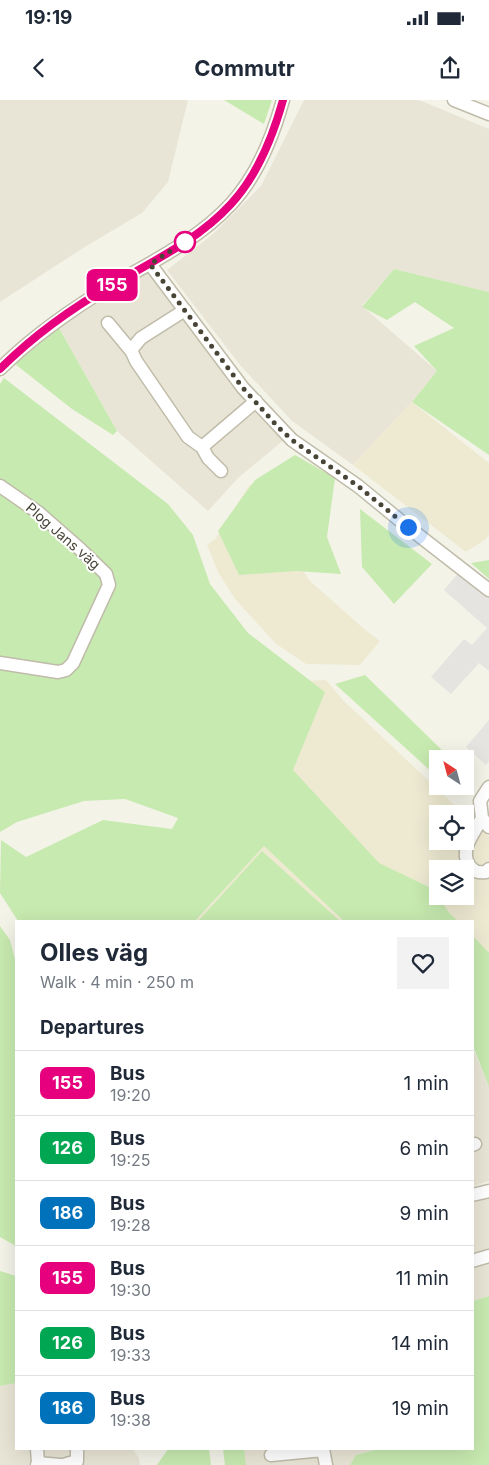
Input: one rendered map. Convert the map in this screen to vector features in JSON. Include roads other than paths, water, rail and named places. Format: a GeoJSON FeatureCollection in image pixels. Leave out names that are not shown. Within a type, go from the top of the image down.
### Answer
{"type":"FeatureCollection","features":[{"type":"Feature","properties":{"kind":"street"},"geometry":{"type":"LineString","coordinates":[[0,369],[57,321],[111,286],[186,242],[230,205],[247,184],[259,161],[277,122],[283,100]]}},
{"type":"Feature","properties":{"kind":"street"},"geometry":{"type":"LineString","coordinates":[[454,100],[489,114]]}},
{"type":"Feature","properties":{"kind":"street"},"geometry":{"type":"LineString","coordinates":[[150,264],[243,388],[292,440],[358,486],[489,590]]}},
{"type":"Feature","properties":{"kind":"street"},"geometry":{"type":"LineString","coordinates":[[132,352],[131,350],[141,338],[184,310]]}},
{"type":"Feature","properties":{"kind":"street"},"geometry":{"type":"LineString","coordinates":[[108,323],[132,352],[136,361],[188,437],[202,447],[208,458],[221,471]]}},
{"type":"Feature","properties":{"kind":"street"},"geometry":{"type":"LineString","coordinates":[[202,447],[256,401]]}},
{"type":"Feature","properties":{"kind":"street","name":"Plog Jans väg"},"geometry":{"type":"LineString","coordinates":[[0,486],[39,514],[80,549],[106,574],[109,585],[77,654],[68,668],[58,672],[0,663]]}},
{"type":"Feature","properties":{"kind":"street"},"geometry":{"type":"LineString","coordinates":[[489,787],[480,801],[486,822],[466,845],[465,855],[472,869],[477,873],[486,872],[489,869]]}},
{"type":"Feature","properties":{"kind":"street"},"geometry":{"type":"LineString","coordinates":[[474,1195],[489,1191]]}},
{"type":"Feature","properties":{"kind":"street"},"geometry":{"type":"LineString","coordinates":[[474,1260],[489,1256]]}},
{"type":"Feature","properties":{"kind":"street"},"geometry":{"type":"LineString","coordinates":[[37,1450],[37,1464],[61,1465],[77,1461],[77,1450]]}},
{"type":"Feature","properties":{"kind":"street"},"geometry":{"type":"LineString","coordinates":[[271,1455],[323,1450],[326,1465]]}}]}
